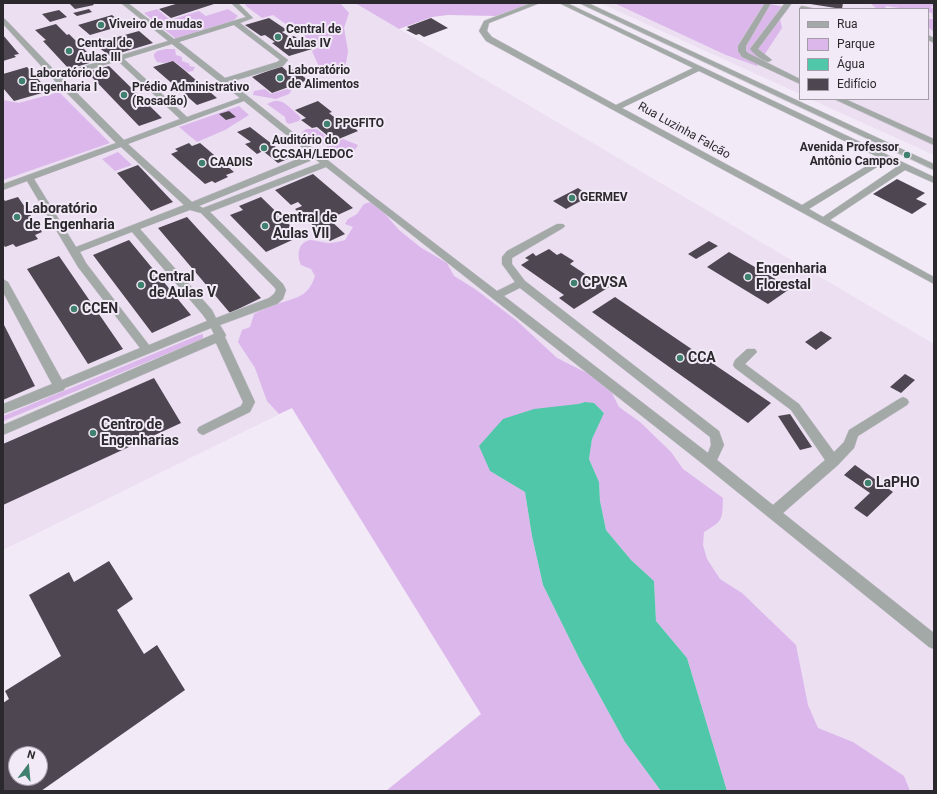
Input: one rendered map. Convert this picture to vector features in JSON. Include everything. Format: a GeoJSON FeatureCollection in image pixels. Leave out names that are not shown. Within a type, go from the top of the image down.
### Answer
{"type":"FeatureCollection","features":[{"type":"Feature","properties":{"kind":"street"},"geometry":{"type":"LineString","coordinates":[[124,3],[224,80],[372,200],[709,461],[934,642]]}},
{"type":"Feature","properties":{"kind":"street","name":"Rua Luzinha Falcão"},"geometry":{"type":"LineString","coordinates":[[538,3],[486,22],[483,30],[489,39],[934,281]]}},
{"type":"Feature","properties":{"kind":"street"},"geometry":{"type":"LineString","coordinates":[[562,3],[934,180]]}},
{"type":"Feature","properties":{"kind":"street"},"geometry":{"type":"LineString","coordinates":[[582,3],[934,167]]}},
{"type":"Feature","properties":{"kind":"street"},"geometry":{"type":"LineString","coordinates":[[768,3],[742,46],[742,51],[745,55],[799,82]]}},
{"type":"Feature","properties":{"kind":"street"},"geometry":{"type":"LineString","coordinates":[[789,3],[754,48],[757,53],[766,59],[799,74]]}},
{"type":"Feature","properties":{"kind":"street"},"geometry":{"type":"LineString","coordinates":[[56,77],[235,23],[250,17],[232,4]]}},
{"type":"Feature","properties":{"kind":"street"},"geometry":{"type":"LineString","coordinates":[[3,20],[56,77],[122,144],[188,204],[199,211],[204,211],[328,163]]}},
{"type":"Feature","properties":{"kind":"street"},"geometry":{"type":"LineString","coordinates":[[224,80],[280,64],[284,60],[235,23]]}},
{"type":"Feature","properties":{"kind":"street"},"geometry":{"type":"LineString","coordinates":[[745,55],[757,53]]}},
{"type":"Feature","properties":{"kind":"street"},"geometry":{"type":"LineString","coordinates":[[119,58],[186,120]]}},
{"type":"Feature","properties":{"kind":"street"},"geometry":{"type":"LineString","coordinates":[[616,108],[700,68]]}},
{"type":"Feature","properties":{"kind":"street"},"geometry":{"type":"LineString","coordinates":[[3,187],[246,98]]}},
{"type":"Feature","properties":{"kind":"street"},"geometry":{"type":"LineString","coordinates":[[840,100],[934,142]]}},
{"type":"Feature","properties":{"kind":"street"},"geometry":{"type":"LineString","coordinates":[[860,100],[934,132]]}},
{"type":"Feature","properties":{"kind":"street"},"geometry":{"type":"LineString","coordinates":[[795,114],[808,108]]}},
{"type":"Feature","properties":{"kind":"street"},"geometry":{"type":"LineString","coordinates":[[821,126],[831,119]]}},
{"type":"Feature","properties":{"kind":"street"},"geometry":{"type":"LineString","coordinates":[[74,251],[134,228],[188,204],[316,155]]}},
{"type":"Feature","properties":{"kind":"street"},"geometry":{"type":"LineString","coordinates":[[803,210],[887,157]]}},
{"type":"Feature","properties":{"kind":"street"},"geometry":{"type":"LineString","coordinates":[[823,221],[904,166]]}},
{"type":"Feature","properties":{"kind":"street"},"geometry":{"type":"LineString","coordinates":[[29,177],[82,264],[147,350]]}},
{"type":"Feature","properties":{"kind":"street"},"geometry":{"type":"LineString","coordinates":[[248,182],[257,191]]}},
{"type":"Feature","properties":{"kind":"street"},"geometry":{"type":"LineString","coordinates":[[3,409],[60,387],[213,323],[273,301],[278,296],[280,290],[279,286],[204,211]]}},
{"type":"Feature","properties":{"kind":"street"},"geometry":{"type":"LineString","coordinates":[[560,226],[511,253],[507,257],[508,264],[521,283],[715,434],[718,442],[718,449],[709,461]]}},
{"type":"Feature","properties":{"kind":"street"},"geometry":{"type":"LineString","coordinates":[[134,228],[208,314],[220,335],[219,338],[249,402],[246,409],[203,430]]}},
{"type":"Feature","properties":{"kind":"street"},"geometry":{"type":"LineString","coordinates":[[3,282],[60,387]]}},
{"type":"Feature","properties":{"kind":"street"},"geometry":{"type":"LineString","coordinates":[[496,296],[521,283]]}},
{"type":"Feature","properties":{"kind":"street"},"geometry":{"type":"LineString","coordinates":[[3,430],[219,338]]}},
{"type":"Feature","properties":{"kind":"street"},"geometry":{"type":"LineString","coordinates":[[751,352],[739,362],[739,365],[795,407],[833,461]]}},
{"type":"Feature","properties":{"kind":"street"},"geometry":{"type":"LineString","coordinates":[[773,513],[833,461],[850,444],[853,432],[903,402]]}},
{"type":"Feature","properties":{"kind":"shaded area"},"geometry":{"type":"Polygon","coordinates":[[[3,3],[355,3],[934,344],[934,791],[386,791],[481,714],[292,408],[3,550],[3,3]]]}},
{"type":"Feature","properties":{"kind":"shaded area"},"geometry":{"type":"Polygon","coordinates":[[[600,3],[934,3],[934,155],[812,100],[929,100],[929,8],[799,8],[799,94],[600,3]]]}},
{"type":"Feature","properties":{"kind":"green space"},"geometry":{"type":"Polygon","coordinates":[[[340,3],[349,13],[344,28],[348,51],[345,69],[327,74],[320,69],[312,51],[319,47],[273,15],[262,18],[246,6],[245,4],[340,3]]]}},
{"type":"Feature","properties":{"kind":"green space"},"geometry":{"type":"Polygon","coordinates":[[[355,3],[531,3],[496,16],[448,15],[432,17],[399,29],[355,3]]]}},
{"type":"Feature","properties":{"kind":"green space"},"geometry":{"type":"Polygon","coordinates":[[[614,3],[766,3],[789,8],[785,13],[779,15],[782,28],[757,66],[726,55],[614,3]]]}},
{"type":"Feature","properties":{"kind":"green space"},"geometry":{"type":"Polygon","coordinates":[[[870,3],[934,3],[934,6],[930,7],[934,9],[934,32],[929,28],[929,19],[933,19],[932,13],[929,12],[929,8],[899,8],[886,6],[885,8],[876,8],[870,3]]]}},
{"type":"Feature","properties":{"kind":"green space"},"geometry":{"type":"Polygon","coordinates":[[[157,9],[170,20],[199,11],[206,16],[228,9],[238,16],[233,21],[175,38],[144,13],[157,9]]]}},
{"type":"Feature","properties":{"kind":"green space"},"geometry":{"type":"Polygon","coordinates":[[[175,49],[176,55],[182,57],[182,61],[190,64],[189,66],[195,67],[193,71],[188,72],[174,61],[164,63],[157,62],[154,54],[157,51],[175,49]]]}},
{"type":"Feature","properties":{"kind":"green space"},"geometry":{"type":"Polygon","coordinates":[[[293,88],[289,94],[276,99],[253,95],[254,91],[265,89],[271,94],[293,88]]]}},
{"type":"Feature","properties":{"kind":"green space"},"geometry":{"type":"Polygon","coordinates":[[[59,92],[110,143],[3,180],[3,100],[19,103],[59,92]]]}},
{"type":"Feature","properties":{"kind":"green space"},"geometry":{"type":"Polygon","coordinates":[[[274,101],[282,102],[287,105],[301,118],[299,121],[289,124],[286,122],[285,117],[267,104],[274,101]]]}},
{"type":"Feature","properties":{"kind":"green space"},"geometry":{"type":"Polygon","coordinates":[[[239,106],[249,115],[225,130],[197,142],[179,127],[239,106]]]}},
{"type":"Feature","properties":{"kind":"green space"},"geometry":{"type":"Polygon","coordinates":[[[306,129],[317,129],[330,140],[335,142],[343,139],[358,145],[353,153],[337,154],[327,149],[327,145],[313,142],[309,136],[301,133],[306,129]]]}},
{"type":"Feature","properties":{"kind":"green space"},"geometry":{"type":"Polygon","coordinates":[[[118,152],[132,165],[115,171],[102,159],[118,152]]]}},
{"type":"Feature","properties":{"kind":"green space"},"geometry":{"type":"Polygon","coordinates":[[[371,202],[385,214],[399,230],[420,247],[447,263],[454,276],[475,289],[516,320],[557,358],[591,375],[612,393],[619,407],[640,422],[671,452],[683,469],[723,498],[721,519],[704,532],[703,545],[707,559],[720,579],[742,593],[796,645],[808,705],[818,728],[853,742],[904,776],[910,791],[727,791],[687,658],[656,621],[654,581],[631,560],[606,530],[600,501],[599,482],[589,459],[592,439],[604,412],[585,402],[578,404],[490,471],[525,492],[532,536],[543,585],[580,660],[625,742],[661,791],[386,791],[481,714],[292,408],[279,414],[267,401],[255,368],[238,342],[242,330],[250,327],[254,314],[299,296],[312,284],[315,276],[311,269],[301,265],[299,258],[300,247],[310,240],[329,243],[345,240],[353,227],[345,224],[348,219],[357,214],[364,204],[371,202]]]}},
{"type":"Feature","properties":{"kind":"green space"},"geometry":{"type":"Polygon","coordinates":[[[203,334],[203,339],[3,421],[3,416],[203,334]]]}},
{"type":"Feature","properties":{"kind":"water"},"geometry":{"type":"Polygon","coordinates":[[[585,402],[594,403],[604,413],[592,439],[589,459],[599,482],[600,501],[606,530],[631,560],[654,581],[656,621],[687,658],[727,791],[661,791],[625,742],[580,660],[543,585],[532,536],[525,492],[490,471],[479,446],[503,419],[534,409],[585,402]]]}},
{"type":"Feature","properties":{"kind":"building"},"geometry":{"type":"Polygon","coordinates":[[[69,3],[92,3],[94,5],[75,9],[69,3]]]}},
{"type":"Feature","properties":{"kind":"building"},"geometry":{"type":"Polygon","coordinates":[[[179,3],[217,3],[171,18],[159,9],[179,3]]]}},
{"type":"Feature","properties":{"kind":"building"},"geometry":{"type":"Polygon","coordinates":[[[804,3],[843,3],[842,8],[804,3]]]}},
{"type":"Feature","properties":{"kind":"building"},"geometry":{"type":"Polygon","coordinates":[[[89,9],[92,12],[77,16],[73,13],[89,9]]]}},
{"type":"Feature","properties":{"kind":"building","name":"Viveiro de mudas"},"geometry":{"type":"Polygon","coordinates":[[[59,10],[67,17],[50,22],[42,14],[59,10]]]}},
{"type":"Feature","properties":{"kind":"building","name":"Viveiro de mudas"},"geometry":{"type":"Polygon","coordinates":[[[112,15],[124,25],[90,35],[78,25],[112,15]]]}},
{"type":"Feature","properties":{"kind":"building","name":"Central de Aulas IV"},"geometry":{"type":"Polygon","coordinates":[[[269,18],[287,30],[282,32],[290,37],[294,36],[312,49],[289,56],[272,43],[275,42],[265,35],[261,36],[245,25],[269,18]]]}},
{"type":"Feature","properties":{"kind":"building"},"geometry":{"type":"Polygon","coordinates":[[[431,18],[448,28],[424,37],[406,30],[410,29],[407,27],[431,18]]]}},
{"type":"Feature","properties":{"kind":"building","name":"Central de Aulas III"},"geometry":{"type":"Polygon","coordinates":[[[56,24],[67,35],[69,34],[96,61],[69,69],[43,41],[46,40],[35,30],[56,24]]]}},
{"type":"Feature","properties":{"kind":"building"},"geometry":{"type":"Polygon","coordinates":[[[139,31],[153,43],[110,56],[98,47],[100,47],[96,43],[139,31]]]}},
{"type":"Feature","properties":{"kind":"building"},"geometry":{"type":"Polygon","coordinates":[[[3,35],[19,54],[14,55],[16,57],[3,61],[3,35]]]}},
{"type":"Feature","properties":{"kind":"building"},"geometry":{"type":"Polygon","coordinates":[[[173,61],[217,98],[197,105],[153,67],[173,61]]]}},
{"type":"Feature","properties":{"kind":"building","name":"Prédio Administrativo (Rosadão)"},"geometry":{"type":"Polygon","coordinates":[[[109,66],[162,118],[139,126],[87,72],[109,66]]]}},
{"type":"Feature","properties":{"kind":"building","name":"Laboratório de Alimentos"},"geometry":{"type":"Polygon","coordinates":[[[281,66],[287,71],[293,69],[308,80],[272,93],[252,77],[281,66]]]}},
{"type":"Feature","properties":{"kind":"building","name":"Laboratório de Engenharia I"},"geometry":{"type":"Polygon","coordinates":[[[27,67],[49,91],[14,101],[3,88],[3,74],[27,67]]]}},
{"type":"Feature","properties":{"kind":"building","name":"PPGFITO"},"geometry":{"type":"Polygon","coordinates":[[[318,101],[332,112],[329,113],[339,121],[343,119],[358,131],[334,141],[317,127],[312,128],[301,120],[306,118],[295,110],[318,101]]]}},
{"type":"Feature","properties":{"kind":"building"},"geometry":{"type":"Polygon","coordinates":[[[229,111],[236,117],[226,120],[219,114],[229,111]]]}},
{"type":"Feature","properties":{"kind":"building","name":"Auditório do CCSAH/LEDOC"},"geometry":{"type":"Polygon","coordinates":[[[250,127],[290,158],[278,163],[263,151],[257,154],[245,144],[251,142],[237,132],[250,127]]]}},
{"type":"Feature","properties":{"kind":"building","name":"CAADIS"},"geometry":{"type":"Polygon","coordinates":[[[189,143],[192,146],[200,143],[234,172],[226,175],[228,177],[215,183],[212,181],[205,184],[171,154],[178,151],[175,149],[189,143]]]}},
{"type":"Feature","properties":{"kind":"building"},"geometry":{"type":"Polygon","coordinates":[[[138,165],[173,202],[151,211],[117,173],[138,165]]]}},
{"type":"Feature","properties":{"kind":"building"},"geometry":{"type":"Polygon","coordinates":[[[313,174],[353,208],[329,219],[345,234],[330,241],[295,209],[302,206],[298,202],[291,205],[275,190],[313,174]]]}},
{"type":"Feature","properties":{"kind":"building"},"geometry":{"type":"Polygon","coordinates":[[[897,179],[925,193],[916,199],[927,204],[912,214],[873,194],[897,179]]]}},
{"type":"Feature","properties":{"kind":"building","name":"GERMEV"},"geometry":{"type":"Polygon","coordinates":[[[578,188],[590,196],[566,209],[553,201],[578,188]]]}},
{"type":"Feature","properties":{"kind":"building","name":"Laboratório de Engenharia"},"geometry":{"type":"Polygon","coordinates":[[[18,197],[42,232],[35,235],[38,239],[16,247],[13,244],[5,247],[3,244],[3,198],[5,201],[18,197]]]}},
{"type":"Feature","properties":{"kind":"building","name":"Central de Aulas VII"},"geometry":{"type":"Polygon","coordinates":[[[261,197],[301,236],[266,252],[230,215],[243,210],[239,206],[261,197]]]}},
{"type":"Feature","properties":{"kind":"building"},"geometry":{"type":"Polygon","coordinates":[[[187,217],[261,298],[230,313],[158,228],[187,217]]]}},
{"type":"Feature","properties":{"kind":"building","name":"Central de Aulas V"},"geometry":{"type":"Polygon","coordinates":[[[129,240],[191,315],[152,333],[93,255],[129,240]]]}},
{"type":"Feature","properties":{"kind":"building"},"geometry":{"type":"Polygon","coordinates":[[[709,241],[718,246],[696,259],[688,254],[709,241]]]}},
{"type":"Feature","properties":{"kind":"building","name":"CPVSA"},"geometry":{"type":"Polygon","coordinates":[[[549,249],[557,255],[561,253],[574,261],[570,264],[591,278],[593,276],[609,287],[574,309],[559,298],[564,295],[521,265],[529,260],[525,258],[533,253],[536,256],[549,249]]]}},
{"type":"Feature","properties":{"kind":"building","name":"Engenharia Florestal"},"geometry":{"type":"Polygon","coordinates":[[[729,252],[791,288],[768,304],[707,267],[729,252]]]}},
{"type":"Feature","properties":{"kind":"building","name":"CCEN"},"geometry":{"type":"Polygon","coordinates":[[[59,256],[123,349],[88,364],[27,269],[59,256]]]}},
{"type":"Feature","properties":{"kind":"building","name":"CCA"},"geometry":{"type":"Polygon","coordinates":[[[615,297],[771,403],[748,423],[592,312],[615,297]]]}},
{"type":"Feature","properties":{"kind":"building"},"geometry":{"type":"Polygon","coordinates":[[[3,323],[35,386],[3,400],[3,323]]]}},
{"type":"Feature","properties":{"kind":"building"},"geometry":{"type":"Polygon","coordinates":[[[821,331],[832,338],[816,350],[805,342],[821,331]]]}},
{"type":"Feature","properties":{"kind":"building"},"geometry":{"type":"Polygon","coordinates":[[[905,374],[915,380],[901,393],[890,387],[905,374]]]}},
{"type":"Feature","properties":{"kind":"building","name":"Centro de Engenharias"},"geometry":{"type":"Polygon","coordinates":[[[154,378],[181,423],[3,505],[3,444],[154,378]]]}},
{"type":"Feature","properties":{"kind":"building"},"geometry":{"type":"Polygon","coordinates":[[[790,414],[812,447],[800,450],[778,416],[790,414]]]}},
{"type":"Feature","properties":{"kind":"building","name":"LaPHO"},"geometry":{"type":"Polygon","coordinates":[[[855,465],[893,492],[867,517],[854,508],[870,493],[844,475],[855,465]]]}},
{"type":"Feature","properties":{"kind":"building"},"geometry":{"type":"Polygon","coordinates":[[[109,561],[133,599],[117,610],[144,654],[157,645],[185,690],[41,791],[4,791],[3,703],[9,699],[5,691],[61,656],[29,595],[69,572],[74,582],[109,561]]]}},
{"type":"Feature","properties":{"kind":"place","name":"Viveiro de mudas"},"geometry":{"type":"Point","coordinates":[101,25]}},
{"type":"Feature","properties":{"kind":"place","name":"Central de Aulas IV"},"geometry":{"type":"Point","coordinates":[278,37]}},
{"type":"Feature","properties":{"kind":"place","name":"Central de Aulas III"},"geometry":{"type":"Point","coordinates":[69,51]}},
{"type":"Feature","properties":{"kind":"place","name":"Laboratório de Alimentos"},"geometry":{"type":"Point","coordinates":[280,78]}},
{"type":"Feature","properties":{"kind":"place","name":"Laboratório de Engenharia I"},"geometry":{"type":"Point","coordinates":[22,81]}},
{"type":"Feature","properties":{"kind":"place","name":"Prédio Administrativo (Rosadão)"},"geometry":{"type":"Point","coordinates":[124,95]}},
{"type":"Feature","properties":{"kind":"place","name":"PPGFITO"},"geometry":{"type":"Point","coordinates":[327,124]}},
{"type":"Feature","properties":{"kind":"place","name":"Auditório do CCSAH/LEDOC"},"geometry":{"type":"Point","coordinates":[264,148]}},
{"type":"Feature","properties":{"kind":"place","name":"Avenida Professor Antônio Campos"},"geometry":{"type":"Point","coordinates":[907,155]}},
{"type":"Feature","properties":{"kind":"place","name":"CAADIS"},"geometry":{"type":"Point","coordinates":[202,163]}},
{"type":"Feature","properties":{"kind":"place","name":"GERMEV"},"geometry":{"type":"Point","coordinates":[572,198]}},
{"type":"Feature","properties":{"kind":"place","name":"Laboratório de Engenharia"},"geometry":{"type":"Point","coordinates":[17,217]}},
{"type":"Feature","properties":{"kind":"place","name":"Central de Aulas VII"},"geometry":{"type":"Point","coordinates":[265,226]}},
{"type":"Feature","properties":{"kind":"place","name":"Engenharia Florestal"},"geometry":{"type":"Point","coordinates":[748,277]}},
{"type":"Feature","properties":{"kind":"place","name":"CPVSA"},"geometry":{"type":"Point","coordinates":[574,283]}},
{"type":"Feature","properties":{"kind":"place","name":"Central de Aulas V"},"geometry":{"type":"Point","coordinates":[141,285]}},
{"type":"Feature","properties":{"kind":"place","name":"CCEN"},"geometry":{"type":"Point","coordinates":[74,309]}},
{"type":"Feature","properties":{"kind":"place","name":"CCA"},"geometry":{"type":"Point","coordinates":[680,358]}},
{"type":"Feature","properties":{"kind":"place","name":"Centro de Engenharias"},"geometry":{"type":"Point","coordinates":[93,433]}},
{"type":"Feature","properties":{"kind":"place","name":"LaPHO"},"geometry":{"type":"Point","coordinates":[868,483]}}]}
